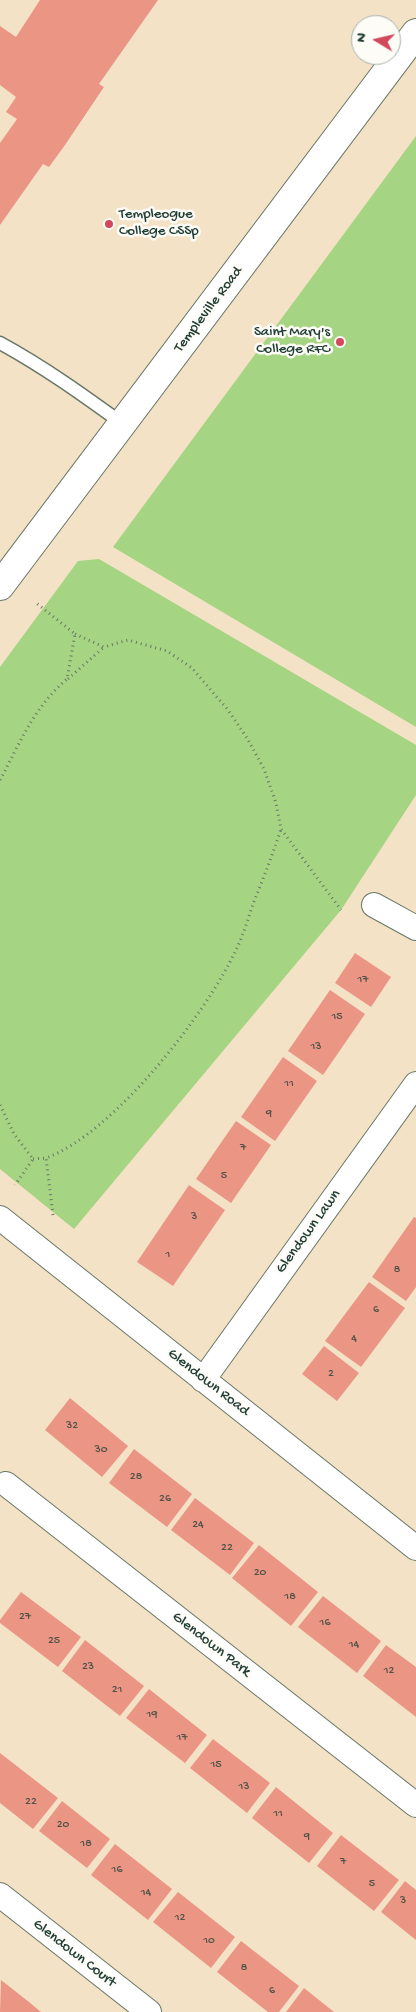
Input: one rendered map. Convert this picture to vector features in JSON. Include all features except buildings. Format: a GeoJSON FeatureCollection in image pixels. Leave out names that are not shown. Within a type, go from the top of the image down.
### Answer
{"type":"FeatureCollection","features":[{"type":"Feature","properties":{"kind":"main road","name":"Templeville Road"},"geometry":{"type":"LineString","coordinates":[[0,586],[414,41]]}},
{"type":"Feature","properties":{"kind":"street"},"geometry":{"type":"LineString","coordinates":[[374,905],[416,928]]}},
{"type":"Feature","properties":{"kind":"street","name":"Glendown Lawn"},"geometry":{"type":"LineString","coordinates":[[203,1380],[416,1084]]}},
{"type":"Feature","properties":{"kind":"street","name":"Glendown Road"},"geometry":{"type":"LineString","coordinates":[[0,1218],[416,1548]]}},
{"type":"Feature","properties":{"kind":"street","name":"Glendown Park"},"geometry":{"type":"LineString","coordinates":[[6,1484],[416,1805]]}},
{"type":"Feature","properties":{"kind":"street","name":"Glendown Court"},"geometry":{"type":"LineString","coordinates":[[0,1895],[149,2012]]}},
{"type":"Feature","properties":{"kind":"lane"},"geometry":{"type":"LineString","coordinates":[[0,343],[70,386],[123,424]]}},
{"type":"Feature","properties":{"kind":"path"},"geometry":{"type":"LineString","coordinates":[[35,602],[75,634],[104,647]]}},
{"type":"Feature","properties":{"kind":"path"},"geometry":{"type":"LineString","coordinates":[[67,680],[75,634]]}},
{"type":"Feature","properties":{"kind":"path"},"geometry":{"type":"LineString","coordinates":[[0,780],[32,718],[51,693],[104,647],[128,640],[168,651],[192,668],[228,710],[247,738],[264,769],[276,803],[281,829],[341,910]]}},
{"type":"Feature","properties":{"kind":"path"},"geometry":{"type":"LineString","coordinates":[[33,1159],[46,1158],[62,1152],[86,1134],[132,1093],[179,1040],[205,1005],[238,948],[281,829]]}},
{"type":"Feature","properties":{"kind":"path"},"geometry":{"type":"LineString","coordinates":[[0,1105],[14,1134],[33,1159]]}},
{"type":"Feature","properties":{"kind":"path"},"geometry":{"type":"LineString","coordinates":[[46,1158],[53,1215]]}},
{"type":"Feature","properties":{"kind":"path"},"geometry":{"type":"LineString","coordinates":[[15,1185],[33,1159]]}},
{"type":"Feature","properties":{"kind":"green space","name":"Saint Mary's College RFC"},"geometry":{"type":"Polygon","coordinates":[[[416,136],[416,727],[113,547],[416,136]]]}},
{"type":"Feature","properties":{"kind":"green space"},"geometry":{"type":"Polygon","coordinates":[[[99,559],[416,745],[416,795],[341,910],[74,1229],[0,1169],[0,667],[78,561],[99,559]]]}},
{"type":"Feature","properties":{"kind":"place","name":"Templeogue College CSSp"},"geometry":{"type":"Point","coordinates":[109,224]}},
{"type":"Feature","properties":{"kind":"place","name":"Saint Mary's College RFC"},"geometry":{"type":"Point","coordinates":[340,342]}}]}
